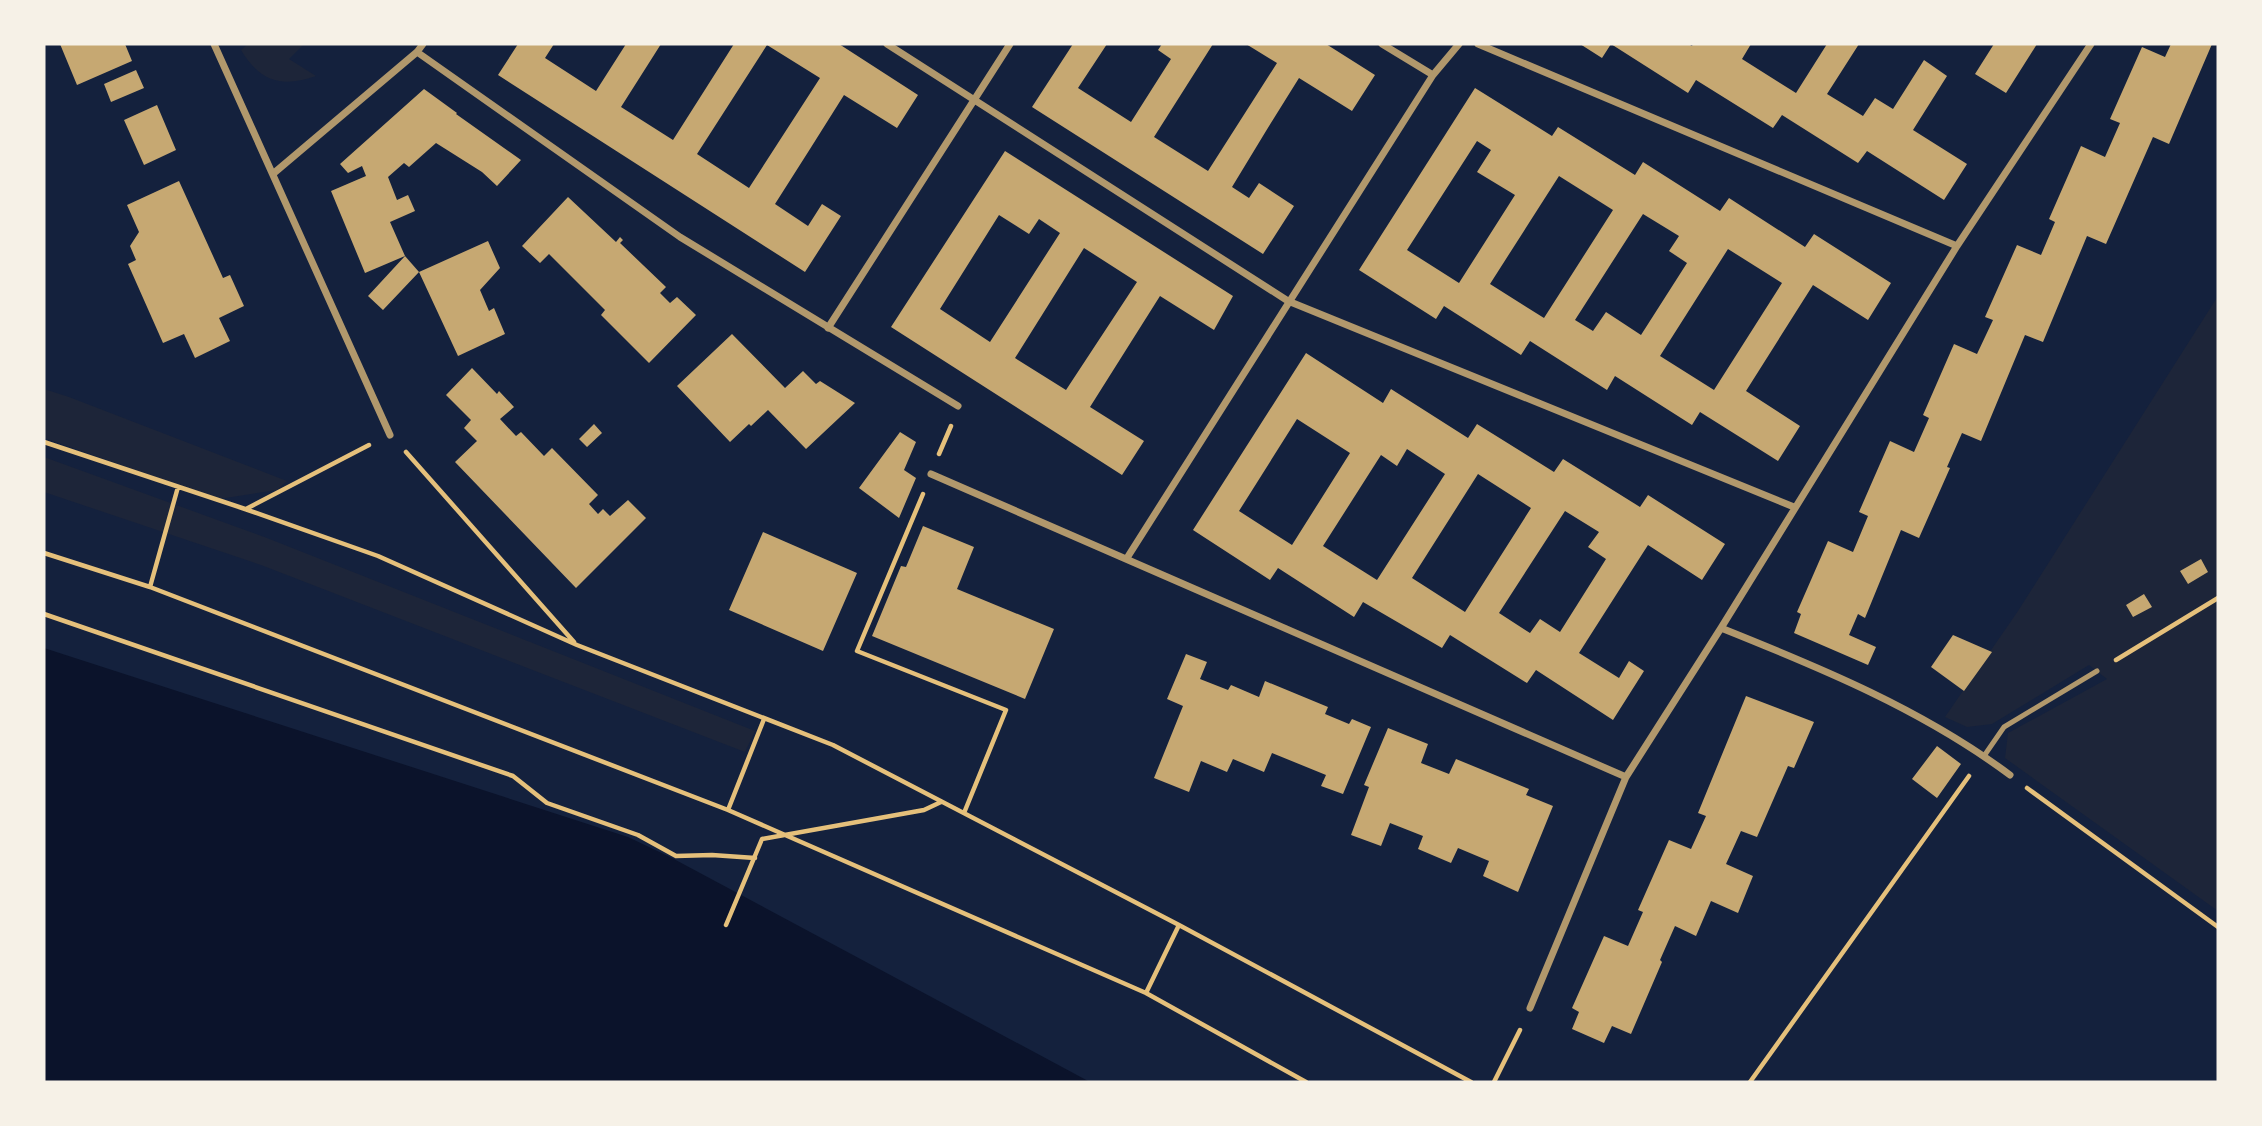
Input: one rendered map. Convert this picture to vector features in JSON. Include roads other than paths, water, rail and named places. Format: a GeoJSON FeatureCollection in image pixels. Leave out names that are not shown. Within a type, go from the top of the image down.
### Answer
{"type":"FeatureCollection","features":[{"type":"Feature","properties":{"kind":"street"},"geometry":{"type":"LineString","coordinates":[[214,44],[390,435]]}},
{"type":"Feature","properties":{"kind":"street"},"geometry":{"type":"LineString","coordinates":[[274,173],[417,52],[423,44]]}},
{"type":"Feature","properties":{"kind":"street"},"geometry":{"type":"LineString","coordinates":[[887,44],[1288,301],[1794,507]]}},
{"type":"Feature","properties":{"kind":"street"},"geometry":{"type":"LineString","coordinates":[[828,328],[1010,44]]}},
{"type":"Feature","properties":{"kind":"street"},"geometry":{"type":"LineString","coordinates":[[1382,44],[1433,75]]}},
{"type":"Feature","properties":{"kind":"street"},"geometry":{"type":"LineString","coordinates":[[1127,558],[1433,75],[1459,44]]}},
{"type":"Feature","properties":{"kind":"street"},"geometry":{"type":"LineString","coordinates":[[1478,44],[1957,246]]}},
{"type":"Feature","properties":{"kind":"street"},"geometry":{"type":"LineString","coordinates":[[1530,1008],[1626,777],[1957,246],[2091,44]]}},
{"type":"Feature","properties":{"kind":"street"},"geometry":{"type":"LineString","coordinates":[[417,52],[680,237],[958,406]]}},
{"type":"Feature","properties":{"kind":"street"},"geometry":{"type":"LineString","coordinates":[[931,474],[1626,777]]}},
{"type":"Feature","properties":{"kind":"street"},"geometry":{"type":"LineString","coordinates":[[1721,628],[1820,667],[1871,691],[1984,755],[2010,775]]}},
{"type":"Feature","properties":{"kind":"lane"},"geometry":{"type":"LineString","coordinates":[[1984,755],[2004,727],[2097,671]]}}]}
